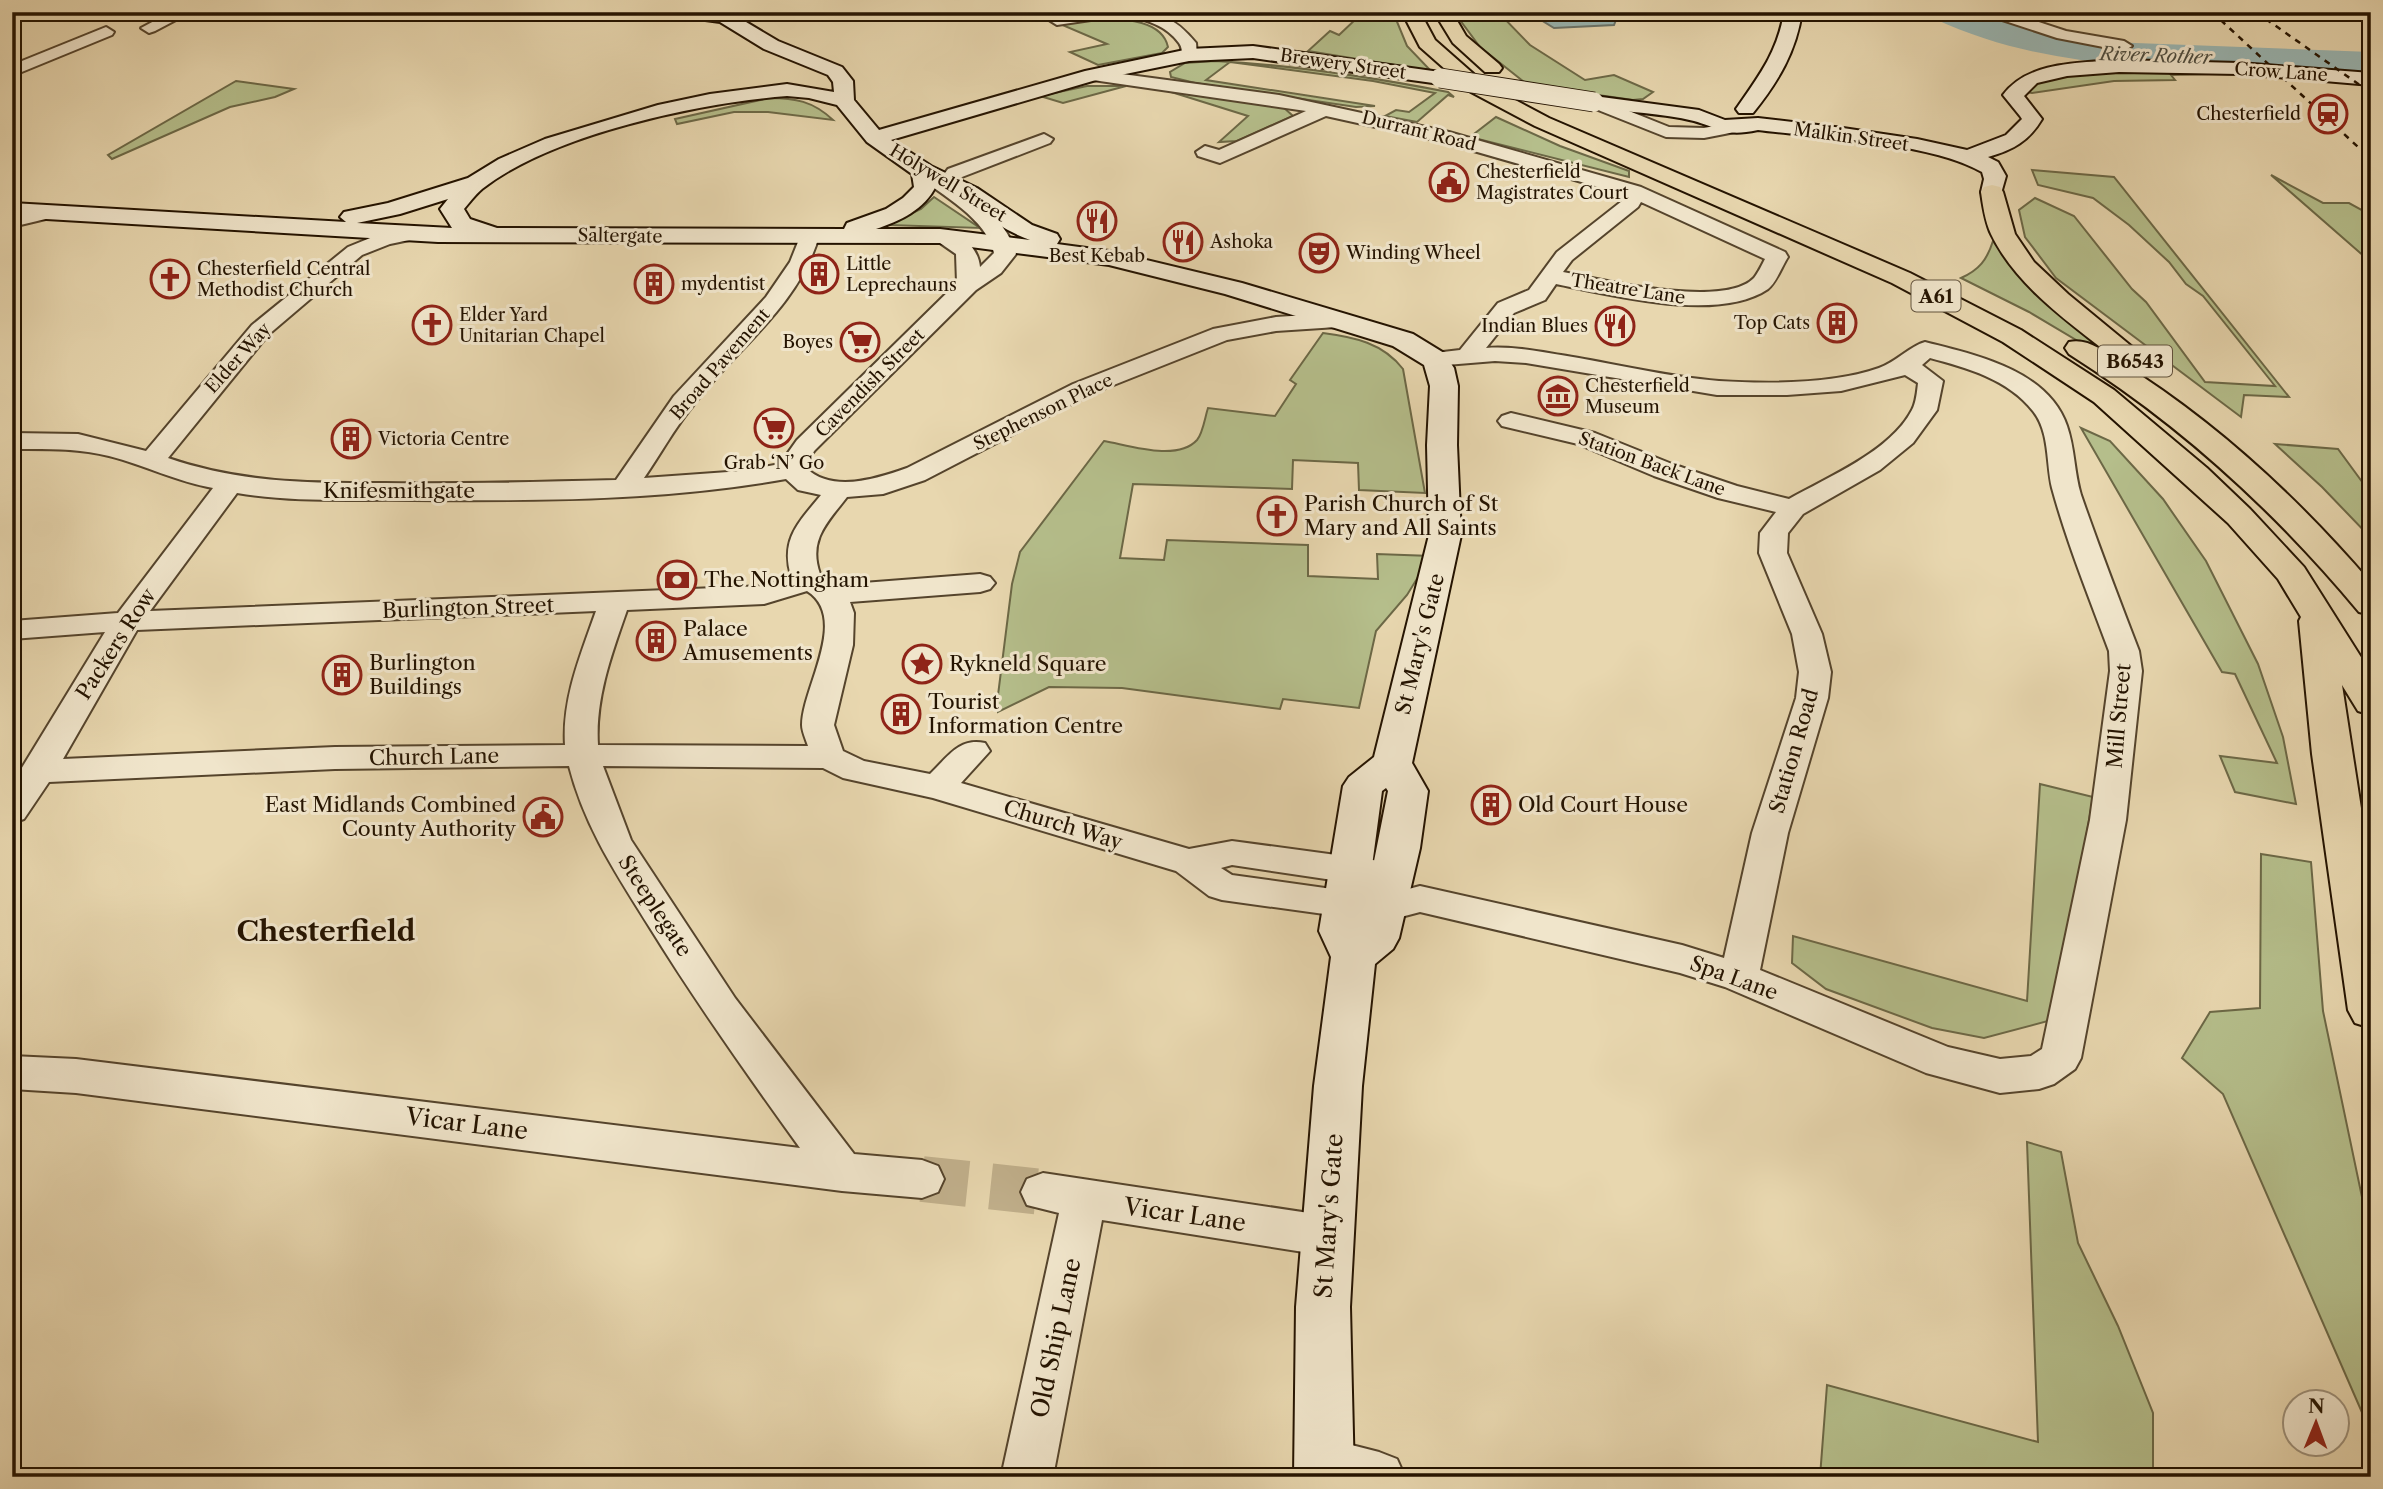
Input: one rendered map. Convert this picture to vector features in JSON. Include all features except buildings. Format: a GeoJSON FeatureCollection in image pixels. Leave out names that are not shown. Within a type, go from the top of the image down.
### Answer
{"type":"FeatureCollection","features":[{"type":"Feature","properties":{"kind":"highway","name":"A61"},"geometry":{"type":"LineString","coordinates":[[1411,12],[1427,43],[1478,88],[1542,122],[1901,278],[2012,336],[2063,367],[2140,426],[2239,516],[2292,574],[2371,703]]}},
{"type":"Feature","properties":{"kind":"highway","name":"A61"},"geometry":{"type":"LineString","coordinates":[[1443,12],[1460,39],[1485,63],[1527,93],[1629,142],[1980,294],[2032,321]]}},
{"type":"Feature","properties":{"kind":"highway","name":"B6543"},"geometry":{"type":"LineString","coordinates":[[1992,191],[2004,236],[2022,262],[2070,308],[2229,441],[2274,497]]}},
{"type":"Feature","properties":{"kind":"highway"},"geometry":{"type":"LineString","coordinates":[[2055,334],[2169,410],[2274,497],[2317,540],[2371,605]]}},
{"type":"Feature","properties":{"kind":"highway"},"geometry":{"type":"LineString","coordinates":[[2314,610],[2331,754],[2371,1010]]}},
{"type":"Feature","properties":{"kind":"main road"},"geometry":{"type":"LineString","coordinates":[[683,12],[731,15]]}},
{"type":"Feature","properties":{"kind":"main road"},"geometry":{"type":"LineString","coordinates":[[1752,117],[1791,32],[1794,12]]}},
{"type":"Feature","properties":{"kind":"main road","name":"Holywell Street"},"geometry":{"type":"LineString","coordinates":[[731,15],[771,45],[835,71],[842,80],[848,105],[874,138],[923,171],[969,192],[1024,230],[1082,252],[1267,299],[1403,340],[1434,359]]}},
{"type":"Feature","properties":{"kind":"main road"},"geometry":{"type":"LineString","coordinates":[[716,97],[746,85],[770,69],[778,58],[771,45]]}},
{"type":"Feature","properties":{"kind":"main road","name":"Brewery Street"},"geometry":{"type":"LineString","coordinates":[[1092,75],[1189,55],[1252,52],[1699,116]]}},
{"type":"Feature","properties":{"kind":"main road","name":"Crow Lane"},"geometry":{"type":"LineString","coordinates":[[1969,156],[2018,139],[2029,124],[2032,119],[2030,114],[2019,105],[2013,95],[2017,86],[2028,79],[2071,68],[2121,66],[2245,69],[2371,79]]}},
{"type":"Feature","properties":{"kind":"main road","name":"Durrant Road"},"geometry":{"type":"LineString","coordinates":[[874,138],[1092,75]]}},
{"type":"Feature","properties":{"kind":"main road","name":"B6543"},"geometry":{"type":"LineString","coordinates":[[490,234],[461,224],[452,209],[456,199],[476,183],[515,160],[565,138],[716,97],[801,90],[848,105]]}},
{"type":"Feature","properties":{"kind":"main road","name":"Durrant Road"},"geometry":{"type":"LineString","coordinates":[[848,105],[894,117],[948,115]]}},
{"type":"Feature","properties":{"kind":"main road","name":"B6543"},"geometry":{"type":"LineString","coordinates":[[1714,107],[1752,117],[1734,127],[1711,123],[1699,116],[1700,111],[1714,107]]}},
{"type":"Feature","properties":{"kind":"main road","name":"Malkin Street"},"geometry":{"type":"LineString","coordinates":[[1752,117],[1969,156]]}},
{"type":"Feature","properties":{"kind":"main road","name":"B6543"},"geometry":{"type":"LineString","coordinates":[[1969,156],[1983,161],[1993,169],[1996,177],[1992,191]]}},
{"type":"Feature","properties":{"kind":"main road","name":"B6543"},"geometry":{"type":"LineString","coordinates":[[809,236],[844,231],[888,217],[919,196],[925,187],[923,171]]}},
{"type":"Feature","properties":{"kind":"main road","name":"Saltergate"},"geometry":{"type":"LineString","coordinates":[[301,226],[392,209],[476,183]]}},
{"type":"Feature","properties":{"kind":"main road","name":"Saltergate"},"geometry":{"type":"LineString","coordinates":[[12,211],[412,234],[940,236]]}},
{"type":"Feature","properties":{"kind":"main road","name":"Holywell Street"},"geometry":{"type":"LineString","coordinates":[[940,236],[1082,252]]}},
{"type":"Feature","properties":{"kind":"main road","name":"St Mary's Gate"},"geometry":{"type":"LineString","coordinates":[[1324,1470],[1323,1307],[1338,1086],[1353,957],[1377,938],[1378,892],[1399,848],[1408,791],[1392,763],[1446,535],[1442,445],[1444,386],[1434,359]]}},
{"type":"Feature","properties":{"kind":"street"},"geometry":{"type":"LineString","coordinates":[[149,28],[184,12]]}},
{"type":"Feature","properties":{"kind":"street"},"geometry":{"type":"LineString","coordinates":[[1057,20],[1111,12]]}},
{"type":"Feature","properties":{"kind":"street"},"geometry":{"type":"LineString","coordinates":[[1131,12],[1161,19],[1171,25],[1191,46],[1189,55]]}},
{"type":"Feature","properties":{"kind":"street"},"geometry":{"type":"LineString","coordinates":[[1992,12],[2063,35],[2124,46]]}},
{"type":"Feature","properties":{"kind":"street"},"geometry":{"type":"LineString","coordinates":[[12,71],[106,32]]}},
{"type":"Feature","properties":{"kind":"street"},"geometry":{"type":"LineString","coordinates":[[1164,59],[1156,73],[1165,84]]}},
{"type":"Feature","properties":{"kind":"street","name":"Durrant Road"},"geometry":{"type":"LineString","coordinates":[[1092,75],[1326,108],[1443,136],[1634,191],[1777,257],[1774,261]]}},
{"type":"Feature","properties":{"kind":"street","name":"Brewery Street"},"geometry":{"type":"LineString","coordinates":[[1594,102],[1666,132],[1704,133],[1734,127]]}},
{"type":"Feature","properties":{"kind":"street"},"geometry":{"type":"LineString","coordinates":[[1205,152],[1220,157],[1326,108]]}},
{"type":"Feature","properties":{"kind":"street"},"geometry":{"type":"LineString","coordinates":[[955,173],[1044,139]]}},
{"type":"Feature","properties":{"kind":"street"},"geometry":{"type":"LineString","coordinates":[[923,171],[989,224],[1003,242]]}},
{"type":"Feature","properties":{"kind":"street"},"geometry":{"type":"LineString","coordinates":[[1467,356],[1506,308],[1543,285],[1564,256],[1632,203],[1634,191]]}},
{"type":"Feature","properties":{"kind":"street"},"geometry":{"type":"LineString","coordinates":[[12,221],[47,213]]}},
{"type":"Feature","properties":{"kind":"street","name":"Elder Way"},"geometry":{"type":"LineString","coordinates":[[151,461],[260,330],[355,251],[385,238],[412,234]]}},
{"type":"Feature","properties":{"kind":"street","name":"Broad Pavement"},"geometry":{"type":"LineString","coordinates":[[624,488],[683,401],[774,302],[801,262],[809,236]]}},
{"type":"Feature","properties":{"kind":"street"},"geometry":{"type":"LineString","coordinates":[[940,236],[962,247],[967,253],[971,261],[968,285]]}},
{"type":"Feature","properties":{"kind":"street","name":"Cavendish Street"},"geometry":{"type":"LineString","coordinates":[[799,477],[795,458],[806,445],[835,420],[968,285],[993,268],[1005,254],[1003,242]]}},
{"type":"Feature","properties":{"kind":"street","name":"Theatre Lane"},"geometry":{"type":"LineString","coordinates":[[1543,285],[1617,290],[1681,299],[1724,298],[1761,284],[1774,261]]}},
{"type":"Feature","properties":{"kind":"street","name":"Stephenson Place"},"geometry":{"type":"LineString","coordinates":[[799,477],[839,490],[883,486],[916,474],[1082,389],[1221,334],[1228,323],[1267,299]]}},
{"type":"Feature","properties":{"kind":"street"},"geometry":{"type":"LineString","coordinates":[[1221,334],[1276,324],[1337,320]]}},
{"type":"Feature","properties":{"kind":"street"},"geometry":{"type":"LineString","coordinates":[[1434,359],[1526,356],[1717,388],[1748,389],[1822,386],[1880,375],[1916,350]]}},
{"type":"Feature","properties":{"kind":"street","name":"Station Road"},"geometry":{"type":"LineString","coordinates":[[1739,977],[1770,834],[1812,698],[1815,672],[1807,634],[1773,553],[1774,533],[1793,508],[1871,464],[1905,438],[1925,410],[1931,381],[1916,350]]}},
{"type":"Feature","properties":{"kind":"street","name":"Mill Street"},"geometry":{"type":"LineString","coordinates":[[1916,350],[1987,367],[2025,391],[2046,410],[2056,428],[2065,487],[2124,651],[2126,671],[2108,820],[2061,1058],[2039,1073]]}},
{"type":"Feature","properties":{"kind":"street","name":"Station Back Lane"},"geometry":{"type":"LineString","coordinates":[[1511,421],[1587,438],[1728,492],[1793,508]]}},
{"type":"Feature","properties":{"kind":"street","name":"Knifesmithgate"},"geometry":{"type":"LineString","coordinates":[[12,442],[78,442],[118,450],[200,478],[230,484],[302,491],[448,492],[624,488],[799,477]]}},
{"type":"Feature","properties":{"kind":"street","name":"Packers Row"},"geometry":{"type":"LineString","coordinates":[[12,811],[39,771],[127,621],[230,484]]}},
{"type":"Feature","properties":{"kind":"street"},"geometry":{"type":"LineString","coordinates":[[828,757],[818,725],[838,645],[839,613],[800,558],[803,541],[817,515],[839,490]]}},
{"type":"Feature","properties":{"kind":"street"},"geometry":{"type":"LineString","coordinates":[[819,586],[980,583]]}},
{"type":"Feature","properties":{"kind":"street","name":"Burlington Street"},"geometry":{"type":"LineString","coordinates":[[12,630],[127,621],[764,595],[819,586]]}},
{"type":"Feature","properties":{"kind":"street","name":"Steeplegate"},"geometry":{"type":"LineString","coordinates":[[614,603],[591,670],[584,702],[581,736],[584,754],[614,842],[718,1004],[842,1172]]}},
{"type":"Feature","properties":{"kind":"street"},"geometry":{"type":"LineString","coordinates":[[937,787],[972,751]]}},
{"type":"Feature","properties":{"kind":"street","name":"Church Lane"},"geometry":{"type":"LineString","coordinates":[[39,771],[268,760],[584,754],[828,757]]}},
{"type":"Feature","properties":{"kind":"street","name":"Church Way"},"geometry":{"type":"LineString","coordinates":[[828,757],[855,770],[937,787],[1189,862],[1222,887],[1378,892]]}},
{"type":"Feature","properties":{"kind":"street","name":"Spa Lane"},"geometry":{"type":"LineString","coordinates":[[1378,892],[1643,950],[1739,977],[1941,1061],[2000,1076],[2039,1073]]}},
{"type":"Feature","properties":{"kind":"street","name":"Vicar Lane"},"geometry":{"type":"LineString","coordinates":[[12,1072],[76,1076],[842,1172],[922,1179]]}},
{"type":"Feature","properties":{"kind":"street","name":"Vicar Lane"},"geometry":{"type":"LineString","coordinates":[[1063,1196],[1329,1236]]}},
{"type":"Feature","properties":{"kind":"street","name":"Old Ship Lane"},"geometry":{"type":"LineString","coordinates":[[1027,1477],[1063,1196]]}},
{"type":"Feature","properties":{"kind":"street"},"geometry":{"type":"LineString","coordinates":[[1324,1470],[1379,1477]]}},
{"type":"Feature","properties":{"kind":"green space"},"geometry":{"type":"Polygon","coordinates":[[[1355,12],[1393,12],[1407,46],[1431,71],[1308,51],[1330,31],[1339,35],[1357,18],[1355,12]]]}},
{"type":"Feature","properties":{"kind":"green space"},"geometry":{"type":"Polygon","coordinates":[[[1454,12],[1498,12],[1530,45],[1585,80],[1614,75],[1653,92],[1643,99],[1633,100],[1528,85],[1480,47],[1454,12]]]}},
{"type":"Feature","properties":{"kind":"green space"},"geometry":{"type":"Polygon","coordinates":[[[1098,18],[1129,20],[1149,26],[1158,31],[1168,47],[1162,53],[1098,65],[1070,52],[1107,44],[1060,24],[1098,18]]]}},
{"type":"Feature","properties":{"kind":"green space"},"geometry":{"type":"Polygon","coordinates":[[[1230,62],[1206,80],[1375,106],[1356,107],[1195,83],[1171,77],[1170,72],[1185,63],[1230,62]]]}},
{"type":"Feature","properties":{"kind":"green space"},"geometry":{"type":"Polygon","coordinates":[[[1230,62],[1361,77],[1448,92],[1454,97],[1448,95],[1417,122],[1385,116],[1396,110],[1409,112],[1435,93],[1373,81],[1230,62]]]}},
{"type":"Feature","properties":{"kind":"green space"},"geometry":{"type":"Polygon","coordinates":[[[2081,71],[2246,73],[2171,75],[2175,80],[2114,81],[2032,93],[2020,91],[2044,79],[2081,71]]]}},
{"type":"Feature","properties":{"kind":"green space"},"geometry":{"type":"Polygon","coordinates":[[[236,81],[294,89],[275,97],[230,107],[112,159],[108,155],[236,81]]]}},
{"type":"Feature","properties":{"kind":"green space"},"geometry":{"type":"Polygon","coordinates":[[[1087,86],[1126,86],[1063,103],[1040,96],[1087,86]]]}},
{"type":"Feature","properties":{"kind":"green space"},"geometry":{"type":"Polygon","coordinates":[[[1168,91],[1283,107],[1293,116],[1237,141],[1219,142],[1248,116],[1168,91]]]}},
{"type":"Feature","properties":{"kind":"green space"},"geometry":{"type":"Polygon","coordinates":[[[769,98],[803,102],[833,120],[768,112],[734,112],[677,124],[675,119],[769,98]]]}},
{"type":"Feature","properties":{"kind":"green space"},"geometry":{"type":"Polygon","coordinates":[[[1496,117],[1560,146],[1629,171],[1629,177],[1470,137],[1496,117]]]}},
{"type":"Feature","properties":{"kind":"green space"},"geometry":{"type":"Polygon","coordinates":[[[2032,170],[2114,177],[2289,397],[2244,395],[2241,417],[2056,278],[2025,237],[2019,210],[2035,198],[2074,216],[2132,289],[2146,302],[2205,382],[2275,386],[2203,296],[2186,284],[2169,262],[2129,225],[2093,198],[2038,185],[2032,170]]]}},
{"type":"Feature","properties":{"kind":"green space"},"geometry":{"type":"Polygon","coordinates":[[[2271,175],[2323,203],[2349,203],[2371,215],[2371,258],[2366,258],[2271,175]]]}},
{"type":"Feature","properties":{"kind":"green space"},"geometry":{"type":"Polygon","coordinates":[[[934,197],[980,228],[888,225],[921,209],[934,197]]]}},
{"type":"Feature","properties":{"kind":"green space"},"geometry":{"type":"Polygon","coordinates":[[[1993,241],[2009,260],[2106,348],[2093,350],[2029,312],[1961,278],[1982,264],[1993,241]]]}},
{"type":"Feature","properties":{"kind":"green space"},"geometry":{"type":"Polygon","coordinates":[[[1323,333],[1377,347],[1403,369],[1425,493],[1359,490],[1358,463],[1293,460],[1292,489],[1133,484],[1120,558],[1164,560],[1167,540],[1308,545],[1308,576],[1378,579],[1377,554],[1431,556],[1407,595],[1376,631],[1359,708],[1283,699],[1280,709],[1122,688],[1049,687],[998,712],[1012,584],[1020,552],[1104,441],[1152,450],[1177,450],[1188,447],[1197,440],[1208,408],[1275,416],[1296,384],[1290,380],[1323,333]]]}},
{"type":"Feature","properties":{"kind":"green space"},"geometry":{"type":"Polygon","coordinates":[[[2081,428],[2110,441],[2163,499],[2206,561],[2258,664],[2283,737],[2296,804],[2235,792],[2220,756],[2277,763],[2235,674],[2222,672],[2081,428]]]}},
{"type":"Feature","properties":{"kind":"green space"},"geometry":{"type":"Polygon","coordinates":[[[2275,444],[2338,449],[2371,494],[2371,538],[2322,487],[2275,444]]]}},
{"type":"Feature","properties":{"kind":"green space"},"geometry":{"type":"Polygon","coordinates":[[[2040,784],[2093,797],[2059,994],[2048,1021],[1984,1038],[1932,1028],[1826,989],[1792,963],[1793,936],[2027,1001],[2040,784]]]}},
{"type":"Feature","properties":{"kind":"green space"},"geometry":{"type":"Polygon","coordinates":[[[2261,854],[2311,862],[2323,1011],[2371,1240],[2371,1433],[2223,1094],[2182,1058],[2210,1012],[2260,1008],[2261,854]]]}},
{"type":"Feature","properties":{"kind":"green space"},"geometry":{"type":"Polygon","coordinates":[[[2027,1142],[2061,1152],[2078,1243],[2118,1326],[2153,1413],[2153,1477],[1820,1477],[1827,1385],[2038,1442],[2027,1142]]]}},
{"type":"Feature","properties":{"kind":"water"},"geometry":{"type":"Polygon","coordinates":[[[1528,12],[1626,12],[1625,18],[1616,20],[1614,25],[1554,28],[1528,12]]]}},
{"type":"Feature","properties":{"kind":"waterway","name":"River Rother"},"geometry":{"type":"LineString","coordinates":[[1947,12],[2010,36],[2076,50],[2371,63]]}},
{"type":"Feature","properties":{"kind":"tunnel"},"geometry":{"type":"LineString","coordinates":[[922,1179],[1043,1192]]}},
{"type":"Feature","properties":{"kind":"railway"},"geometry":{"type":"LineString","coordinates":[[2212,12],[2371,159]]}},
{"type":"Feature","properties":{"kind":"railway"},"geometry":{"type":"LineString","coordinates":[[2256,12],[2371,93]]}},
{"type":"Feature","properties":{"kind":"place","name":"Chesterfield"},"geometry":{"type":"Point","coordinates":[2328,114]}},
{"type":"Feature","properties":{"kind":"place","name":"Chesterfield Magistrates Court"},"geometry":{"type":"Point","coordinates":[1449,182]}},
{"type":"Feature","properties":{"kind":"place","name":"Best Kebab"},"geometry":{"type":"Point","coordinates":[1097,221]}},
{"type":"Feature","properties":{"kind":"place","name":"Ashoka"},"geometry":{"type":"Point","coordinates":[1183,242]}},
{"type":"Feature","properties":{"kind":"place","name":"Winding Wheel"},"geometry":{"type":"Point","coordinates":[1319,253]}},
{"type":"Feature","properties":{"kind":"place","name":"Little Leprechauns"},"geometry":{"type":"Point","coordinates":[819,274]}},
{"type":"Feature","properties":{"kind":"place","name":"Chesterfield Central Methodist Church"},"geometry":{"type":"Point","coordinates":[170,279]}},
{"type":"Feature","properties":{"kind":"place","name":"mydentist"},"geometry":{"type":"Point","coordinates":[654,284]}},
{"type":"Feature","properties":{"kind":"place","name":"Top Cats"},"geometry":{"type":"Point","coordinates":[1837,323]}},
{"type":"Feature","properties":{"kind":"place","name":"Elder Yard Unitarian Chapel"},"geometry":{"type":"Point","coordinates":[432,325]}},
{"type":"Feature","properties":{"kind":"place","name":"Indian Blues"},"geometry":{"type":"Point","coordinates":[1615,326]}},
{"type":"Feature","properties":{"kind":"place","name":"Boyes"},"geometry":{"type":"Point","coordinates":[860,342]}},
{"type":"Feature","properties":{"kind":"place","name":"Chesterfield Museum"},"geometry":{"type":"Point","coordinates":[1558,396]}},
{"type":"Feature","properties":{"kind":"place","name":"Grab ‘N’ Go"},"geometry":{"type":"Point","coordinates":[774,428]}},
{"type":"Feature","properties":{"kind":"place","name":"Victoria Centre"},"geometry":{"type":"Point","coordinates":[351,439]}},
{"type":"Feature","properties":{"kind":"place","name":"Parish Church of St Mary and All Saints"},"geometry":{"type":"Point","coordinates":[1277,516]}},
{"type":"Feature","properties":{"kind":"place","name":"The Nottingham"},"geometry":{"type":"Point","coordinates":[677,580]}},
{"type":"Feature","properties":{"kind":"place","name":"Palace Amusements"},"geometry":{"type":"Point","coordinates":[656,641]}},
{"type":"Feature","properties":{"kind":"place","name":"Rykneld Square"},"geometry":{"type":"Point","coordinates":[922,664]}},
{"type":"Feature","properties":{"kind":"place","name":"Burlington Buildings"},"geometry":{"type":"Point","coordinates":[342,675]}},
{"type":"Feature","properties":{"kind":"place","name":"Tourist Information Centre"},"geometry":{"type":"Point","coordinates":[901,714]}},
{"type":"Feature","properties":{"kind":"place","name":"Old Court House"},"geometry":{"type":"Point","coordinates":[1491,805]}},
{"type":"Feature","properties":{"kind":"place","name":"East Midlands Combined County Authority"},"geometry":{"type":"Point","coordinates":[543,817]}},
{"type":"Feature","properties":{"kind":"district","name":"Chesterfield"},"geometry":{"type":"Point","coordinates":[326,931]}}]}
